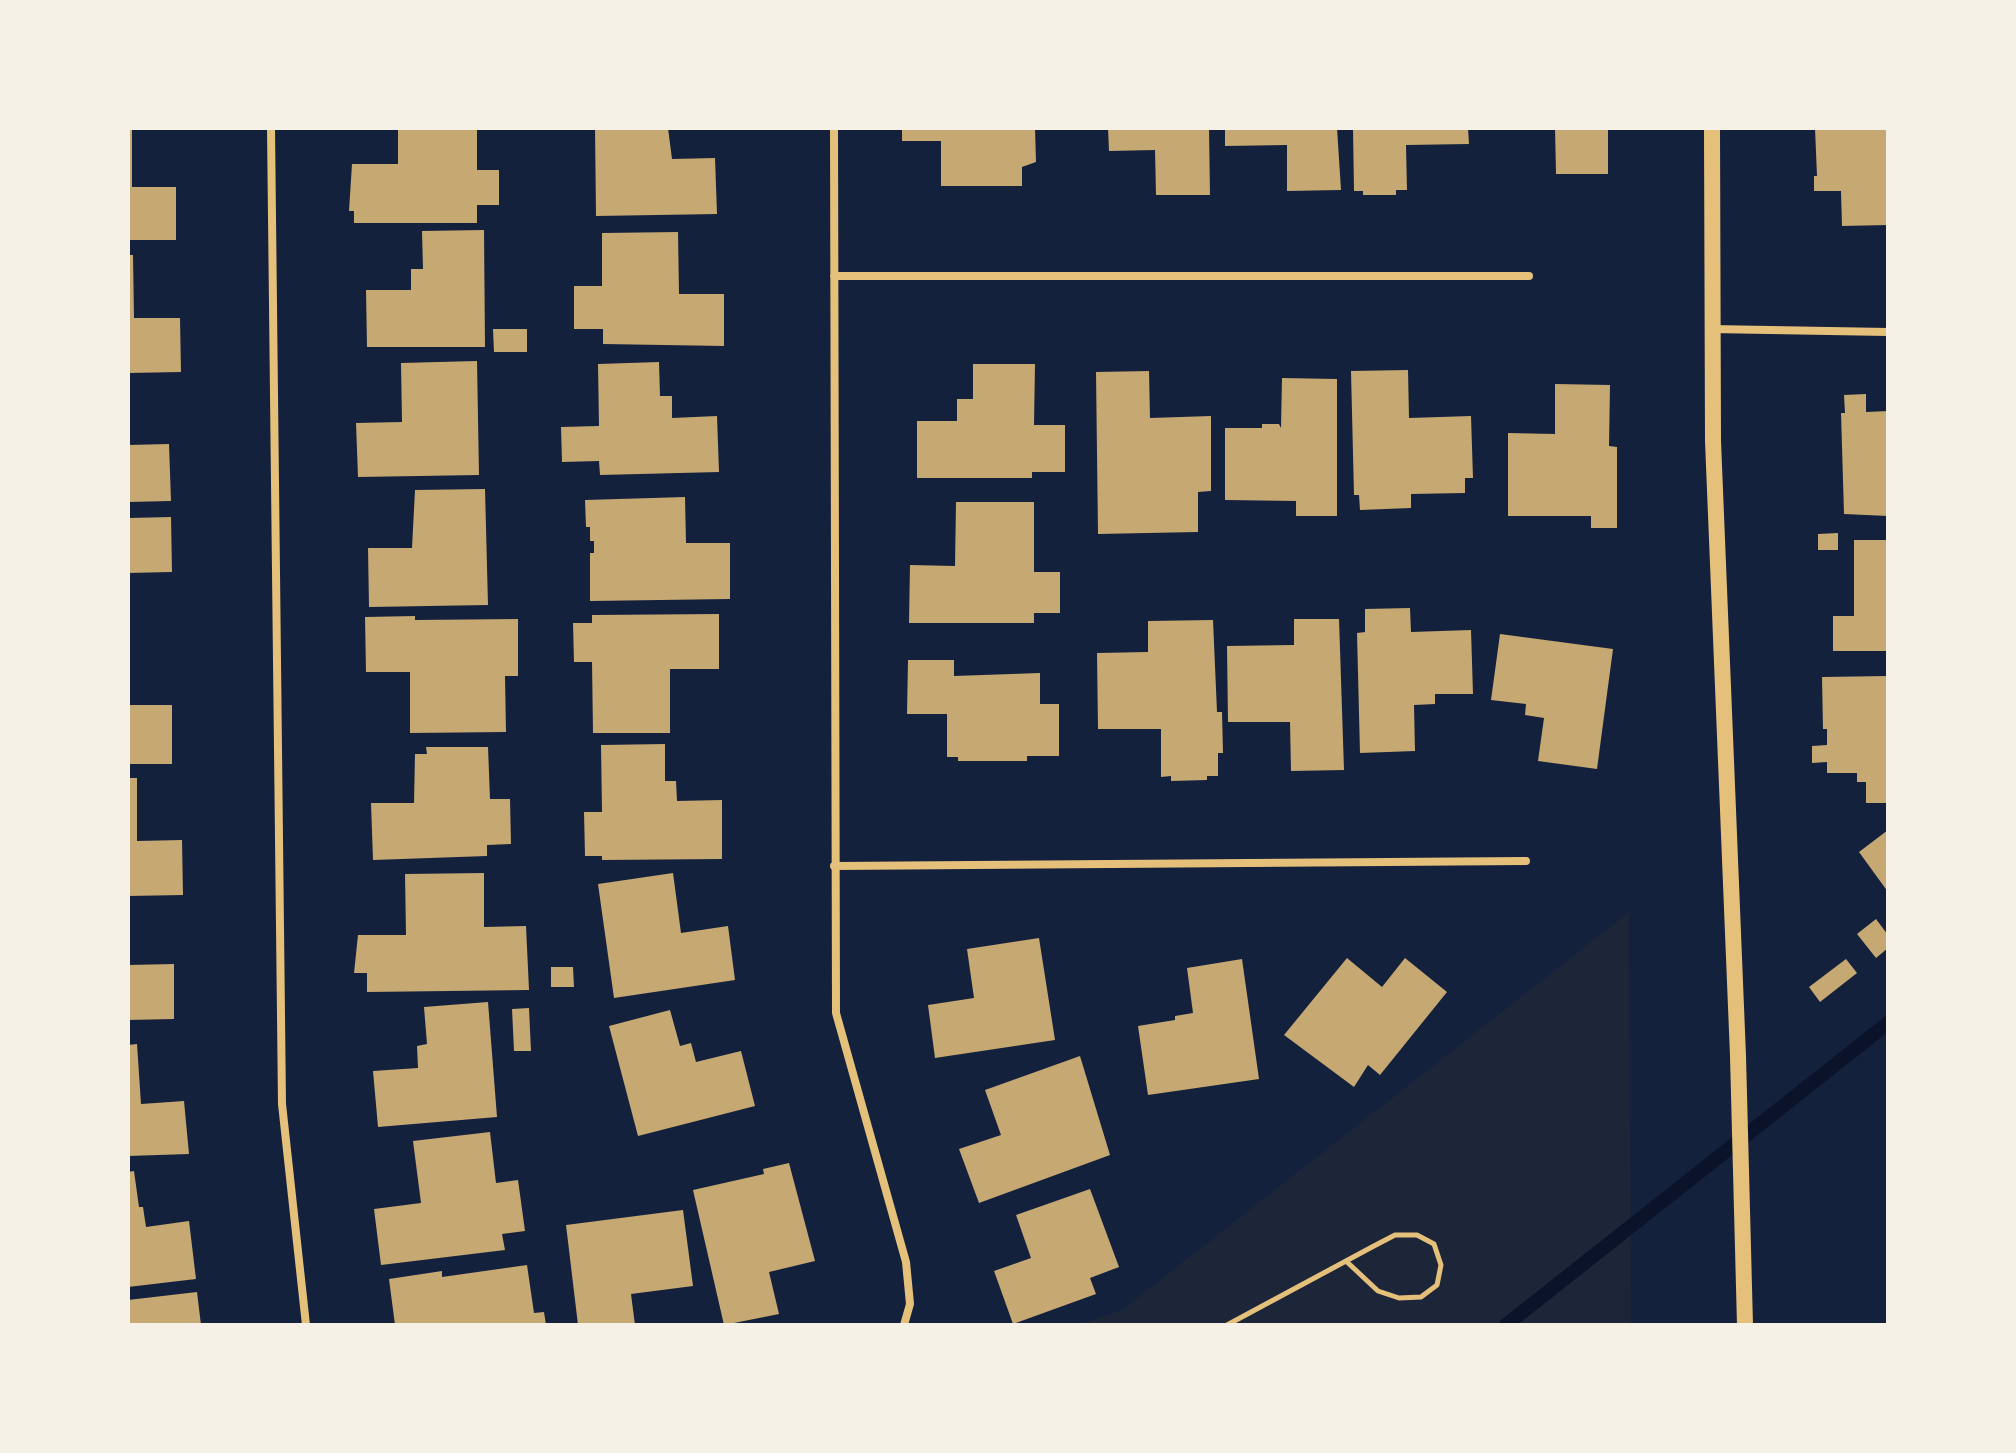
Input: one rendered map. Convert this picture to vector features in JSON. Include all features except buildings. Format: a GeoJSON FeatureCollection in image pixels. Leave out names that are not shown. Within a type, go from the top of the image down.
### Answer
{"type":"FeatureCollection","features":[{"type":"Feature","properties":{"kind":"main road"},"geometry":{"type":"LineString","coordinates":[[1712,128],[1710,329],[1738,1056],[1745,1325]]}},
{"type":"Feature","properties":{"kind":"street"},"geometry":{"type":"LineString","coordinates":[[271,128],[282,1104],[306,1325]]}},
{"type":"Feature","properties":{"kind":"street"},"geometry":{"type":"LineString","coordinates":[[834,128],[836,1013],[906,1262],[910,1304],[904,1325]]}},
{"type":"Feature","properties":{"kind":"street"},"geometry":{"type":"LineString","coordinates":[[834,276],[1529,276]]}},
{"type":"Feature","properties":{"kind":"street"},"geometry":{"type":"LineString","coordinates":[[1710,329],[1888,332]]}},
{"type":"Feature","properties":{"kind":"street"},"geometry":{"type":"LineString","coordinates":[[834,866],[1526,861]]}},
{"type":"Feature","properties":{"kind":"path"},"geometry":{"type":"LineString","coordinates":[[1227,1325],[1346,1261],[1395,1235],[1417,1235],[1434,1244],[1441,1265],[1437,1285],[1421,1297],[1399,1298],[1370,1285],[1346,1261]]}},
{"type":"Feature","properties":{"kind":"shaded area"},"geometry":{"type":"Polygon","coordinates":[[[1629,912],[1631,1325],[1078,1325],[1122,1310],[1629,912]]]}},
{"type":"Feature","properties":{"kind":"waterway"},"geometry":{"type":"LineString","coordinates":[[1506,1325],[1888,1023]]}}]}
